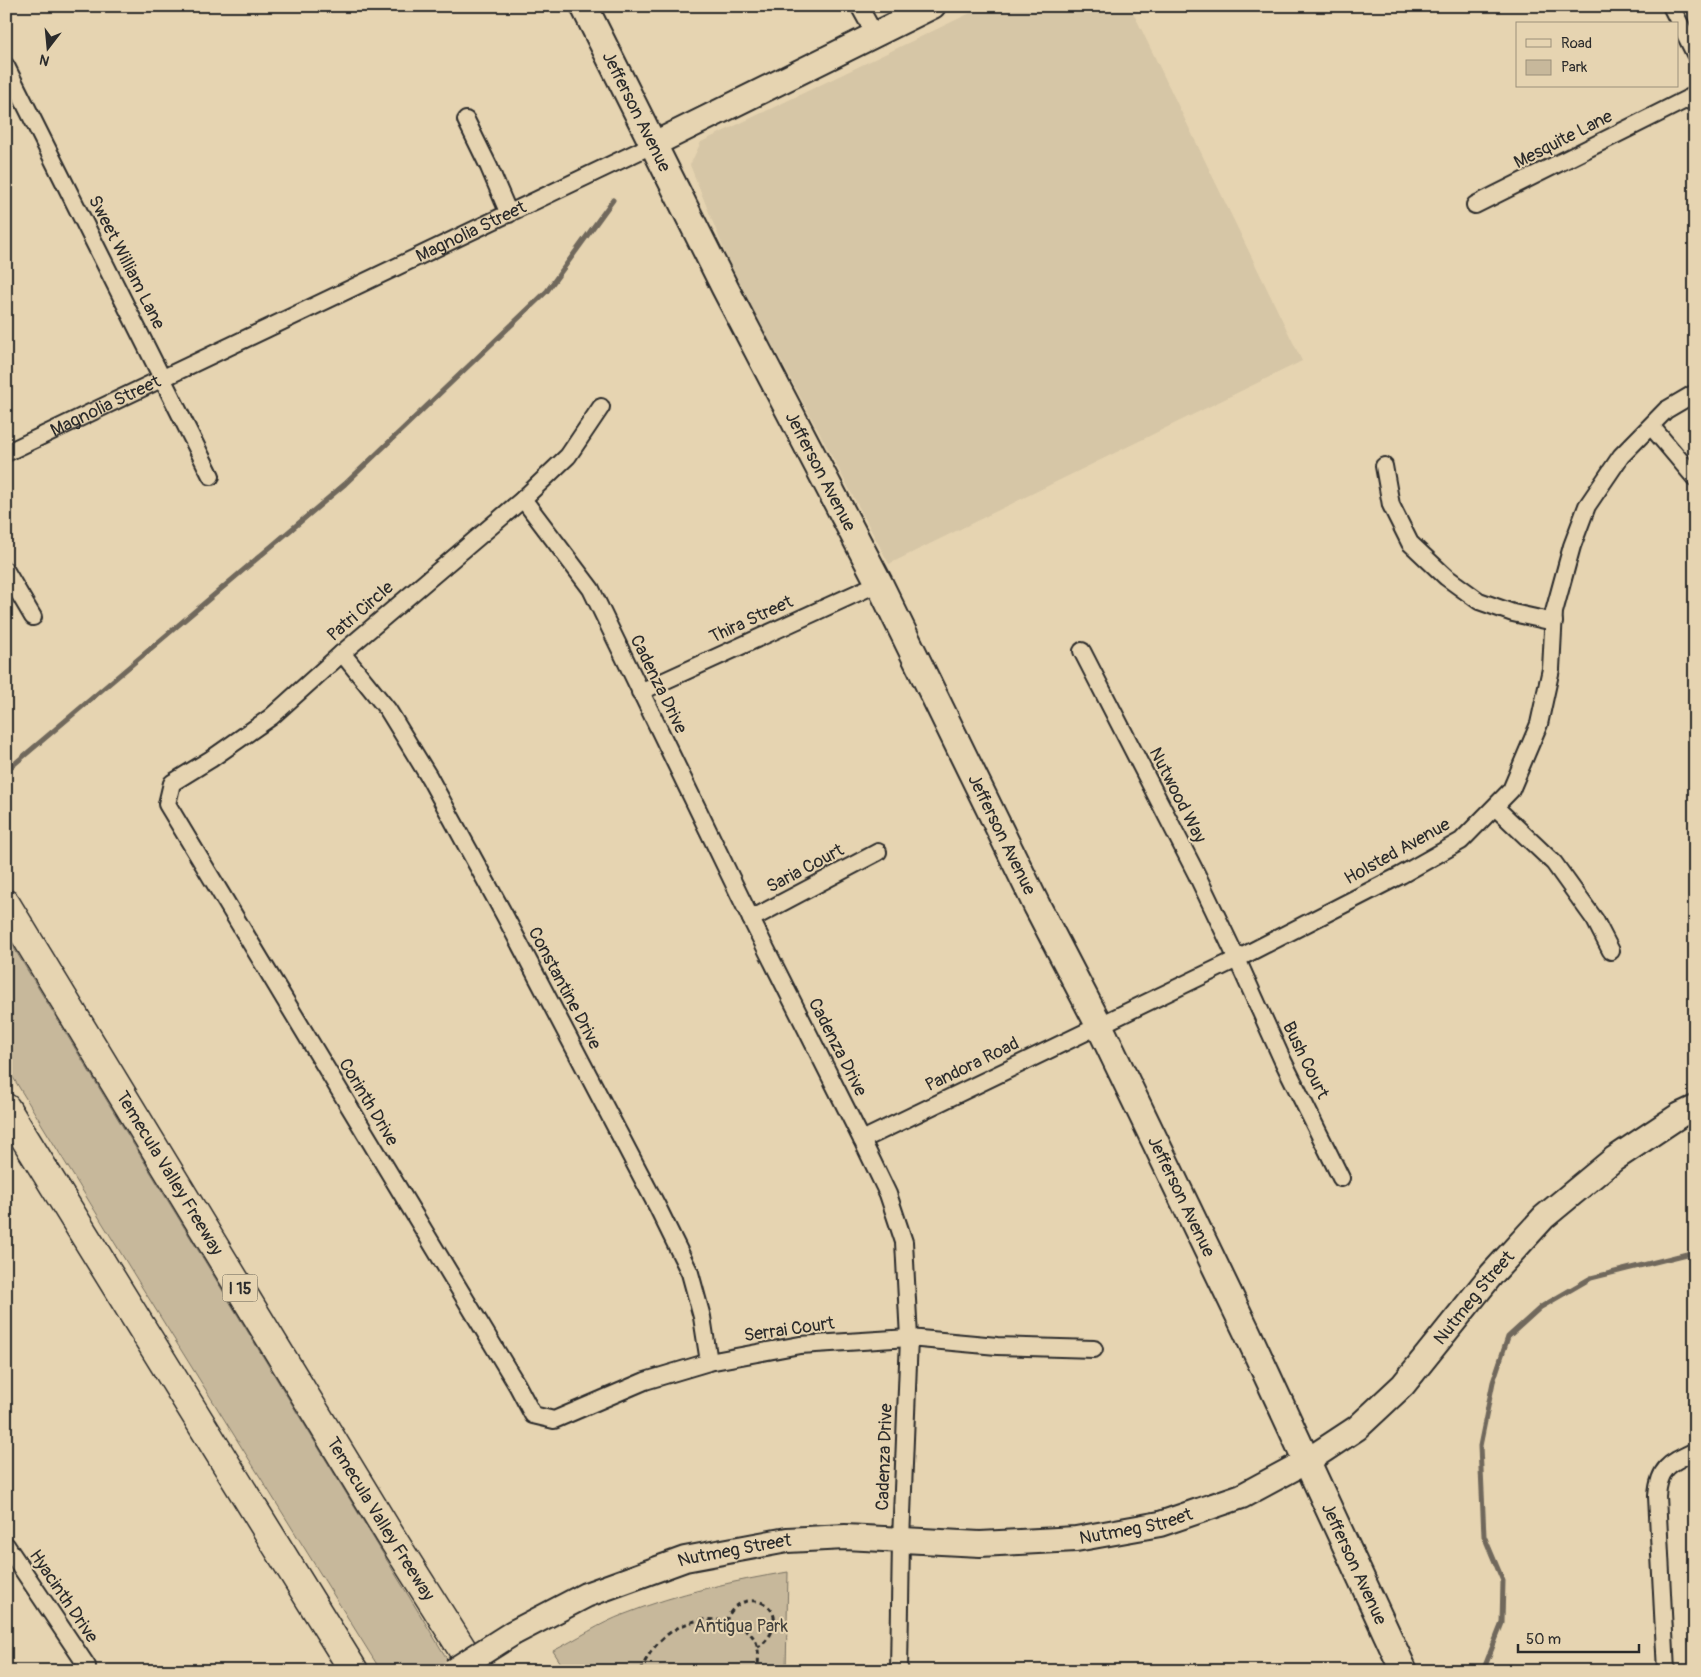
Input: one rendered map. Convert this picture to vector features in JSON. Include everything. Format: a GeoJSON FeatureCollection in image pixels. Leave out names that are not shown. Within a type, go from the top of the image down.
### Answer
{"type":"FeatureCollection","features":[{"type":"Feature","properties":{"kind":"highway","name":"Temecula Valley Freeway"},"geometry":{"type":"LineString","coordinates":[[6,904],[385,1526],[476,1671]]}},
{"type":"Feature","properties":{"kind":"highway"},"geometry":{"type":"LineString","coordinates":[[6,1108],[354,1671]]}},
{"type":"Feature","properties":{"kind":"main road","name":"Jefferson Avenue"},"geometry":{"type":"LineString","coordinates":[[584,6],[724,288],[879,583],[1037,906],[1099,1025],[1180,1190],[1404,1671]]}},
{"type":"Feature","properties":{"kind":"main road","name":"Magnolia Street"},"geometry":{"type":"LineString","coordinates":[[652,144],[933,6]]}},
{"type":"Feature","properties":{"kind":"main road","name":"Nutmeg Street"},"geometry":{"type":"LineString","coordinates":[[453,1671],[513,1634],[586,1595],[685,1559],[787,1540],[845,1537],[980,1544],[1076,1539],[1160,1524],[1242,1496],[1307,1461],[1357,1428],[1403,1385],[1492,1274],[1544,1217],[1614,1159],[1680,1114],[1695,1108]]}},
{"type":"Feature","properties":{"kind":"street"},"geometry":{"type":"LineString","coordinates":[[859,6],[875,35]]}},
{"type":"Feature","properties":{"kind":"street"},"geometry":{"type":"LineString","coordinates":[[1671,6],[1695,54]]}},
{"type":"Feature","properties":{"kind":"street","name":"Sweet William Lane"},"geometry":{"type":"LineString","coordinates":[[6,66],[211,476]]}},
{"type":"Feature","properties":{"kind":"street","name":"Mesquite Lane"},"geometry":{"type":"LineString","coordinates":[[1476,205],[1695,95]]}},
{"type":"Feature","properties":{"kind":"street"},"geometry":{"type":"LineString","coordinates":[[466,120],[509,214]]}},
{"type":"Feature","properties":{"kind":"street","name":"Magnolia Street"},"geometry":{"type":"LineString","coordinates":[[6,453],[652,144]]}},
{"type":"Feature","properties":{"kind":"street","name":"Holsted Avenue"},"geometry":{"type":"LineString","coordinates":[[1099,1025],[1237,959],[1401,875],[1461,841],[1495,807],[1511,790],[1539,724],[1551,669],[1554,612],[1572,546],[1587,506],[1621,456],[1666,410],[1695,394]]}},
{"type":"Feature","properties":{"kind":"street","name":"Patri Circle"},"geometry":{"type":"LineString","coordinates":[[187,839],[167,804],[172,783],[211,759],[271,717],[342,653],[523,499],[568,456],[601,407]]}},
{"type":"Feature","properties":{"kind":"street"},"geometry":{"type":"LineString","coordinates":[[1651,426],[1695,478]]}},
{"type":"Feature","properties":{"kind":"street"},"geometry":{"type":"LineString","coordinates":[[1384,466],[1391,505],[1410,543],[1446,577],[1479,601],[1513,613],[1554,622]]}},
{"type":"Feature","properties":{"kind":"street","name":"Cadenza Drive"},"geometry":{"type":"LineString","coordinates":[[523,499],[591,589],[751,919],[888,1194],[904,1242],[909,1338],[901,1540],[899,1671]]}},
{"type":"Feature","properties":{"kind":"street"},"geometry":{"type":"LineString","coordinates":[[6,570],[33,617]]}},
{"type":"Feature","properties":{"kind":"street","name":"Thira Street"},"geometry":{"type":"LineString","coordinates":[[640,692],[879,583]]}},
{"type":"Feature","properties":{"kind":"street","name":"Nutwood Way"},"geometry":{"type":"LineString","coordinates":[[1082,651],[1196,873],[1237,959]]}},
{"type":"Feature","properties":{"kind":"street","name":"Constantine Drive"},"geometry":{"type":"LineString","coordinates":[[342,653],[388,710],[429,777],[506,918],[657,1206],[690,1273],[702,1317],[709,1362]]}},
{"type":"Feature","properties":{"kind":"street"},"geometry":{"type":"LineString","coordinates":[[1495,807],[1554,863],[1594,920],[1611,951]]}},
{"type":"Feature","properties":{"kind":"street","name":"Corinth Drive"},"geometry":{"type":"LineString","coordinates":[[187,839],[517,1385]]}},
{"type":"Feature","properties":{"kind":"street","name":"Saria Court"},"geometry":{"type":"LineString","coordinates":[[751,919],[878,852]]}},
{"type":"Feature","properties":{"kind":"street","name":"Bush Court"},"geometry":{"type":"LineString","coordinates":[[1237,959],[1282,1059],[1341,1178]]}},
{"type":"Feature","properties":{"kind":"street","name":"Pandora Road"},"geometry":{"type":"LineString","coordinates":[[862,1140],[1099,1025]]}},
{"type":"Feature","properties":{"kind":"street","name":"Serrai Court"},"geometry":{"type":"LineString","coordinates":[[517,1385],[533,1415],[554,1420],[645,1381],[709,1362],[800,1344],[909,1338],[997,1346],[1094,1348]]}},
{"type":"Feature","properties":{"kind":"street"},"geometry":{"type":"LineString","coordinates":[[1666,1671],[1657,1496],[1658,1480],[1665,1469],[1695,1451]]}},
{"type":"Feature","properties":{"kind":"street","name":"Hyacinth Drive"},"geometry":{"type":"LineString","coordinates":[[6,1545],[87,1666],[87,1671]]}},
{"type":"Feature","properties":{"kind":"path"},"geometry":{"type":"LineString","coordinates":[[726,1622],[731,1610],[745,1600],[759,1601],[769,1606],[773,1612],[774,1625],[769,1637],[758,1647]]}},
{"type":"Feature","properties":{"kind":"path"},"geometry":{"type":"LineString","coordinates":[[641,1671],[649,1654],[661,1639],[678,1627],[687,1623],[716,1619],[740,1627],[748,1632],[756,1641],[758,1647],[758,1671]]}},
{"type":"Feature","properties":{"kind":"shaded area"},"geometry":{"type":"Polygon","coordinates":[[[985,6],[1130,6],[1302,361],[889,564],[780,359],[738,285],[690,165],[701,142],[985,6]]]}},
{"type":"Feature","properties":{"kind":"green space"},"geometry":{"type":"Polygon","coordinates":[[[6,935],[452,1667],[445,1671],[381,1671],[6,1066],[6,935]]]}},
{"type":"Feature","properties":{"kind":"green space","name":"Antigua Park"},"geometry":{"type":"Polygon","coordinates":[[[788,1572],[786,1671],[566,1671],[553,1651],[607,1622],[665,1600],[706,1588],[788,1572]]]}},
{"type":"Feature","properties":{"kind":"waterway"},"geometry":{"type":"LineString","coordinates":[[12,766],[345,484],[547,291],[613,200]]}},
{"type":"Feature","properties":{"kind":"waterway"},"geometry":{"type":"LineString","coordinates":[[1483,1671],[1502,1623],[1503,1581],[1484,1536],[1480,1446],[1493,1382],[1508,1337],[1541,1307],[1591,1278],[1695,1252]]}}]}
